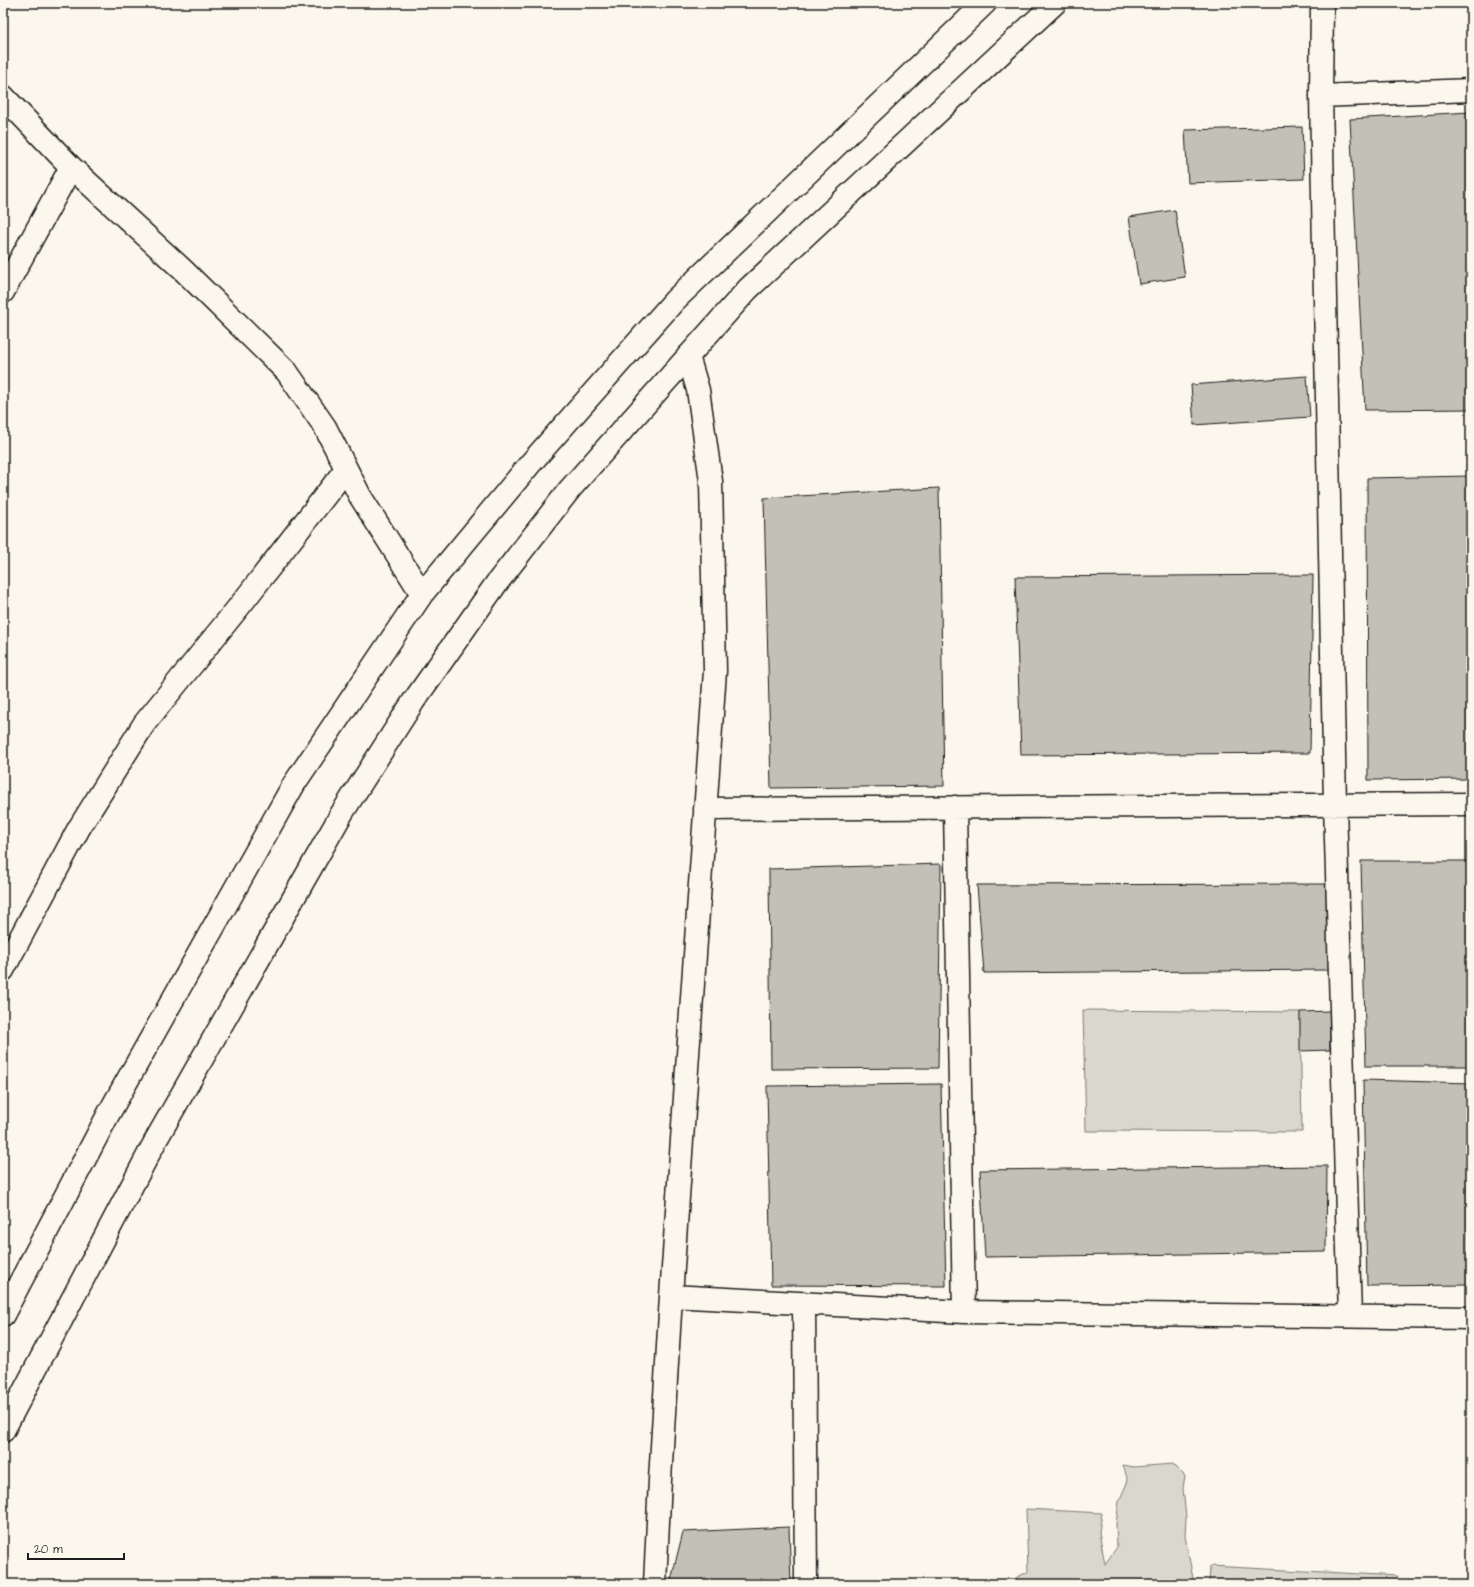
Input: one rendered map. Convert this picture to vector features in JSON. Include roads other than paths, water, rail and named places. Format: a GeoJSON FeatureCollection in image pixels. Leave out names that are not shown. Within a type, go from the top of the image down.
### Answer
{"type":"FeatureCollection","features":[{"type":"Feature","properties":{"kind":"street"},"geometry":{"type":"LineString","coordinates":[[3,1431],[157,1138],[342,813],[414,702],[496,584],[570,489],[748,288],[1055,3]]}},
{"type":"Feature","properties":{"kind":"street"},"geometry":{"type":"LineString","coordinates":[[1322,3],[1321,96],[1335,805],[1350,1316]]}},
{"type":"Feature","properties":{"kind":"street"},"geometry":{"type":"LineString","coordinates":[[3,1315],[110,1113],[294,784],[422,594],[530,464],[675,300],[974,8]]}},
{"type":"Feature","properties":{"kind":"street"},"geometry":{"type":"LineString","coordinates":[[1321,96],[1471,90]]}},
{"type":"Feature","properties":{"kind":"street"},"geometry":{"type":"LineString","coordinates":[[3,96],[71,167],[183,270],[287,372],[325,427],[360,496],[422,594]]}},
{"type":"Feature","properties":{"kind":"street"},"geometry":{"type":"LineString","coordinates":[[3,292],[71,167]]}},
{"type":"Feature","properties":{"kind":"street"},"geometry":{"type":"LineString","coordinates":[[655,1584],[671,1296],[715,671],[711,481],[698,390],[688,356]]}},
{"type":"Feature","properties":{"kind":"street"},"geometry":{"type":"LineString","coordinates":[[3,970],[78,828],[144,724],[242,603],[346,469]]}},
{"type":"Feature","properties":{"kind":"street"},"geometry":{"type":"LineString","coordinates":[[705,809],[1471,804]]}},
{"type":"Feature","properties":{"kind":"street"},"geometry":{"type":"LineString","coordinates":[[955,807],[964,1312]]}},
{"type":"Feature","properties":{"kind":"street"},"geometry":{"type":"LineString","coordinates":[[671,1296],[964,1312],[1471,1318]]}},
{"type":"Feature","properties":{"kind":"street"},"geometry":{"type":"LineString","coordinates":[[804,1303],[806,1584]]}}]}
